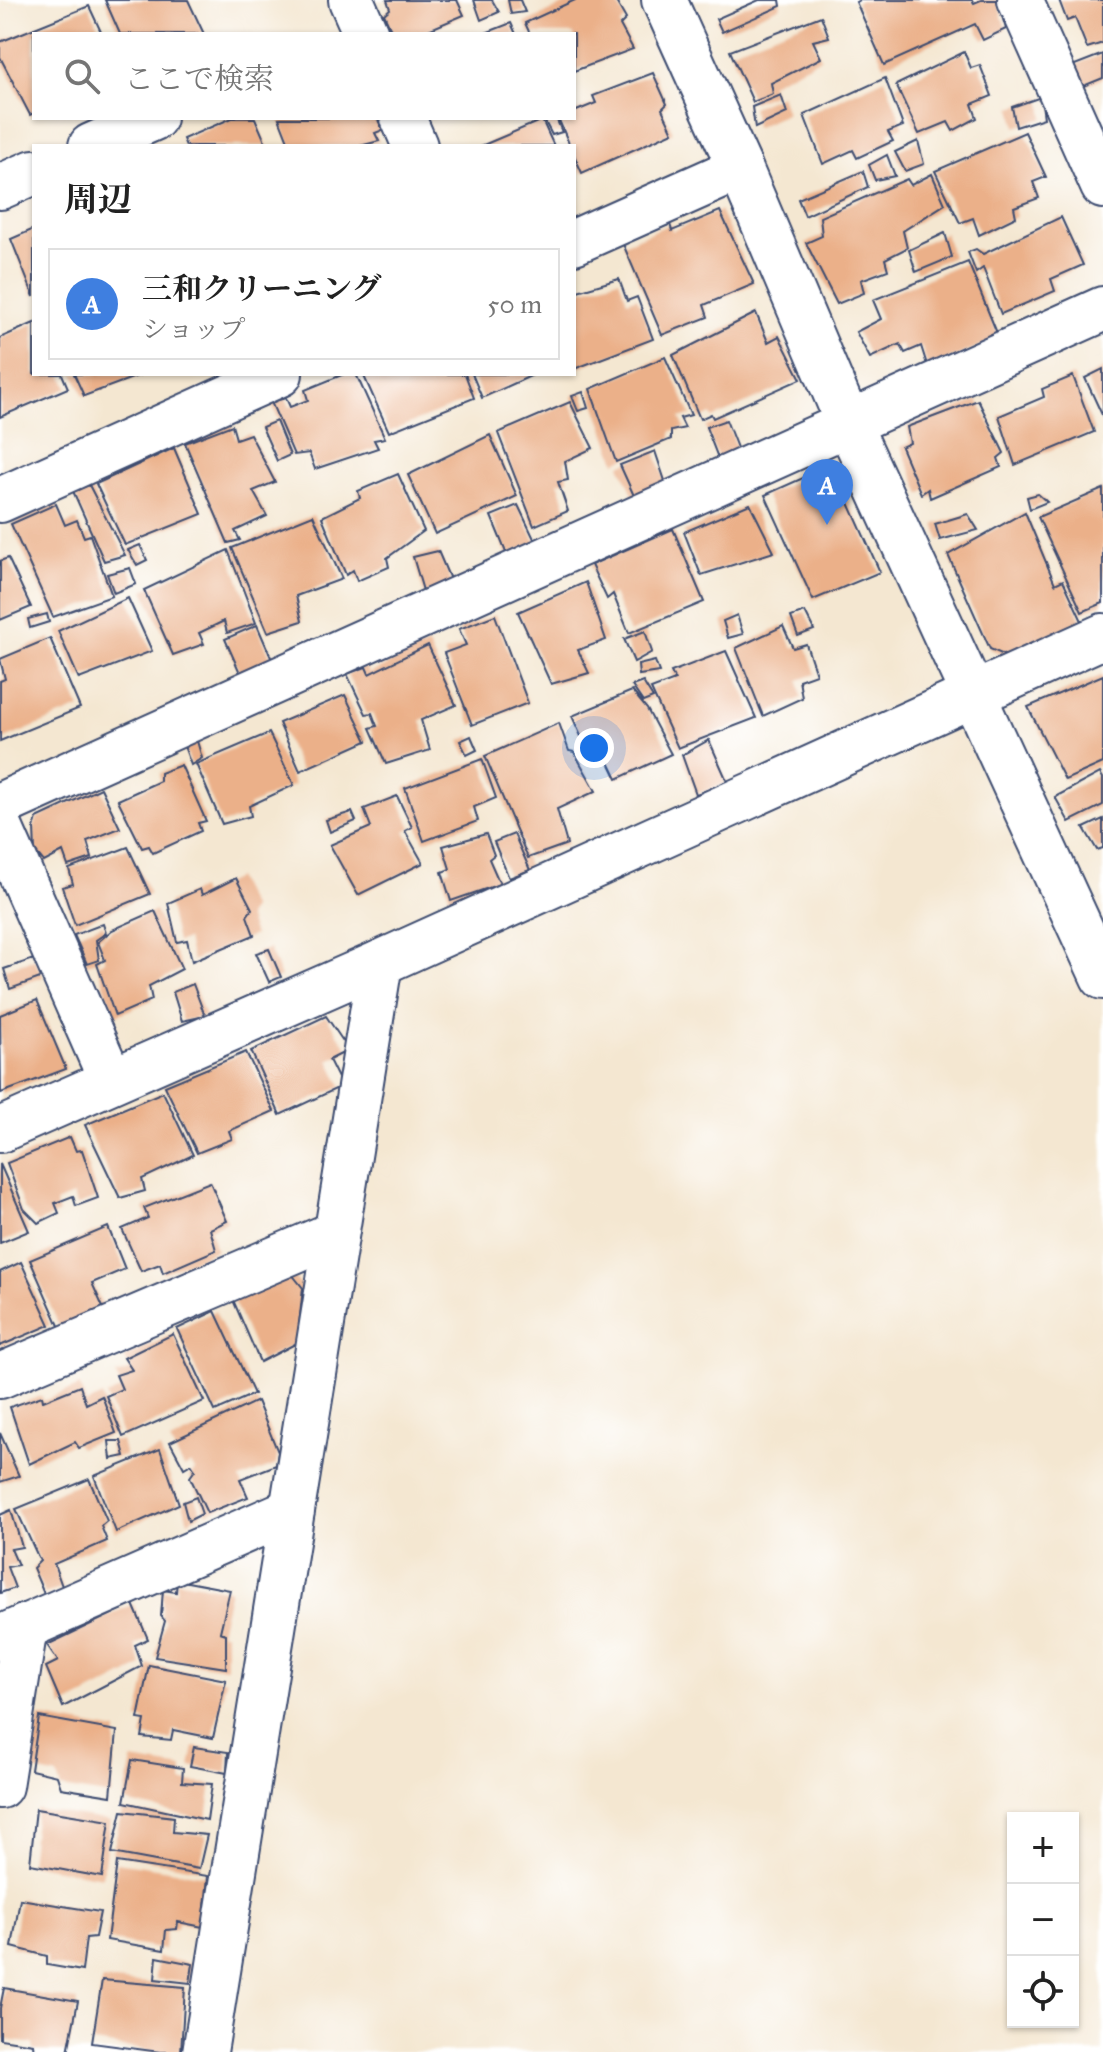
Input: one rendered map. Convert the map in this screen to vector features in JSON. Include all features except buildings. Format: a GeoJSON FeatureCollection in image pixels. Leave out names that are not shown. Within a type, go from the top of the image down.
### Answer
{"type":"FeatureCollection","features":[{"type":"Feature","properties":{"kind":"street"},"geometry":{"type":"LineString","coordinates":[[664,0],[740,168],[849,425],[1102,973]]}},
{"type":"Feature","properties":{"kind":"street"},"geometry":{"type":"LineString","coordinates":[[1020,0],[1103,186]]}},
{"type":"Feature","properties":{"kind":"street"},"geometry":{"type":"LineString","coordinates":[[96,144],[150,120]]}},
{"type":"Feature","properties":{"kind":"street"},"geometry":{"type":"LineString","coordinates":[[404,120],[414,144]]}},
{"type":"Feature","properties":{"kind":"street"},"geometry":{"type":"LineString","coordinates":[[576,241],[740,168]]}},
{"type":"Feature","properties":{"kind":"street"},"geometry":{"type":"LineString","coordinates":[[0,187],[32,173]]}},
{"type":"Feature","properties":{"kind":"street"},"geometry":{"type":"LineString","coordinates":[[0,805],[1103,309]]}},
{"type":"Feature","properties":{"kind":"street"},"geometry":{"type":"LineString","coordinates":[[0,500],[276,376]]}},
{"type":"Feature","properties":{"kind":"street"},"geometry":{"type":"LineString","coordinates":[[0,1130],[380,963],[1103,636]]}},
{"type":"Feature","properties":{"kind":"street"},"geometry":{"type":"LineString","coordinates":[[0,827],[111,1080]]}},
{"type":"Feature","properties":{"kind":"street"},"geometry":{"type":"LineString","coordinates":[[205,2052],[380,963]]}},
{"type":"Feature","properties":{"kind":"street"},"geometry":{"type":"LineString","coordinates":[[0,1376],[336,1233]]}},
{"type":"Feature","properties":{"kind":"street"},"geometry":{"type":"LineString","coordinates":[[0,1786],[13,1632],[292,1510]]}},
{"type":"Feature","properties":{"kind":"place","name":"三和クリーニング"},"geometry":{"type":"Point","coordinates":[827,525]}}]}
